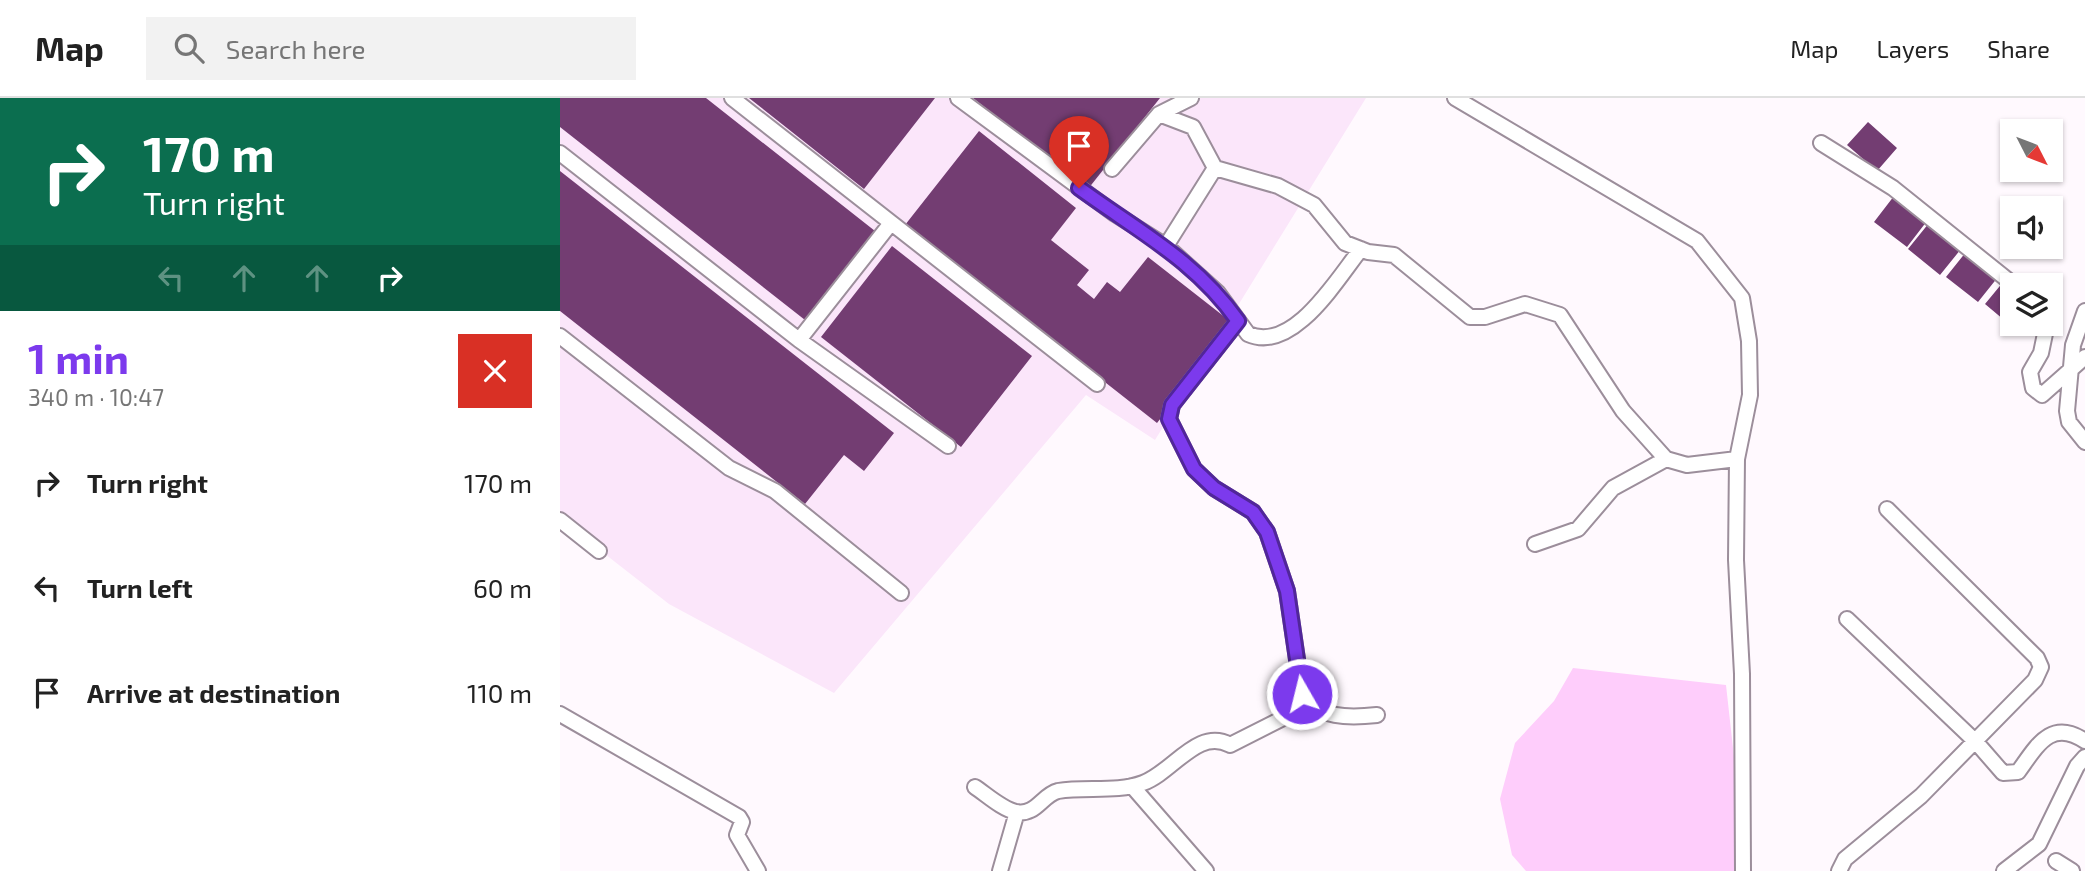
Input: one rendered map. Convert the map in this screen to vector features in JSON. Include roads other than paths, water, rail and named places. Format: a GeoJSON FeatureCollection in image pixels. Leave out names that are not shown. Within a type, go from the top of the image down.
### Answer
{"type":"FeatureCollection","features":[{"type":"Feature","properties":{"kind":"street"},"geometry":{"type":"LineString","coordinates":[[732,98],[1097,384]]}},
{"type":"Feature","properties":{"kind":"street"},"geometry":{"type":"LineString","coordinates":[[958,98],[1115,214],[1166,246],[1218,293],[1248,334],[1256,338],[1268,338],[1298,325],[1361,249]]}},
{"type":"Feature","properties":{"kind":"street"},"geometry":{"type":"LineString","coordinates":[[1112,169],[1159,114],[1191,98]]}},
{"type":"Feature","properties":{"kind":"street"},"geometry":{"type":"LineString","coordinates":[[1455,98],[1697,240],[1742,298],[1749,341],[1750,395],[1737,459],[1736,561],[1742,674],[1743,871]]}},
{"type":"Feature","properties":{"kind":"street"},"geometry":{"type":"LineString","coordinates":[[1159,114],[1193,127],[1215,168],[1278,186],[1314,205],[1345,243],[1394,256],[1470,317],[1485,317],[1525,304],[1560,315],[1623,411],[1666,459],[1687,465],[1737,459]]}},
{"type":"Feature","properties":{"kind":"street"},"geometry":{"type":"LineString","coordinates":[[1821,143],[1894,188],[2000,274]]}},
{"type":"Feature","properties":{"kind":"street"},"geometry":{"type":"LineString","coordinates":[[560,153],[799,340],[948,446]]}},
{"type":"Feature","properties":{"kind":"street"},"geometry":{"type":"LineString","coordinates":[[1166,246],[1215,168]]}},
{"type":"Feature","properties":{"kind":"street"},"geometry":{"type":"LineString","coordinates":[[799,340],[891,223]]}},
{"type":"Feature","properties":{"kind":"street"},"geometry":{"type":"LineString","coordinates":[[2085,311],[2075,334],[2069,370],[2067,411],[2069,422],[2085,442]]}},
{"type":"Feature","properties":{"kind":"street"},"geometry":{"type":"LineString","coordinates":[[1238,321],[1172,405],[1169,419],[1194,469],[1214,488],[1253,512],[1267,532],[1287,591],[1302,694],[1309,705],[1323,712],[1358,717],[1377,715]]}},
{"type":"Feature","properties":{"kind":"street"},"geometry":{"type":"LineString","coordinates":[[560,335],[729,468],[775,491],[901,593]]}},
{"type":"Feature","properties":{"kind":"street"},"geometry":{"type":"LineString","coordinates":[[2045,336],[2041,353],[2030,372],[2033,388],[2042,395],[2085,357]]}},
{"type":"Feature","properties":{"kind":"street"},"geometry":{"type":"LineString","coordinates":[[1535,544],[1578,529],[1613,488],[1666,459]]}},
{"type":"Feature","properties":{"kind":"street"},"geometry":{"type":"LineString","coordinates":[[1839,871],[1845,859],[1921,796],[1976,742],[2035,680],[2041,667],[2037,658],[1886,509]]}},
{"type":"Feature","properties":{"kind":"street"},"geometry":{"type":"LineString","coordinates":[[560,520],[599,551]]}},
{"type":"Feature","properties":{"kind":"street"},"geometry":{"type":"LineString","coordinates":[[1847,619],[1976,742],[2003,772],[2018,772],[2038,744],[2053,733],[2068,732],[2085,741]]}},
{"type":"Feature","properties":{"kind":"street"},"geometry":{"type":"LineString","coordinates":[[975,787],[1017,812],[1029,811],[1060,791],[1132,786],[1169,769],[1202,742],[1219,739],[1230,745],[1309,705]]}},
{"type":"Feature","properties":{"kind":"street"},"geometry":{"type":"LineString","coordinates":[[560,714],[739,817],[742,822],[737,835],[758,871]]}},
{"type":"Feature","properties":{"kind":"street"},"geometry":{"type":"LineString","coordinates":[[2004,871],[2039,844],[2077,766],[2085,757]]}},
{"type":"Feature","properties":{"kind":"street"},"geometry":{"type":"LineString","coordinates":[[1132,786],[1206,871]]}},
{"type":"Feature","properties":{"kind":"street"},"geometry":{"type":"LineString","coordinates":[[1000,871],[1017,812]]}},
{"type":"Feature","properties":{"kind":"street"},"geometry":{"type":"LineString","coordinates":[[2056,861],[2072,871]]}}]}
